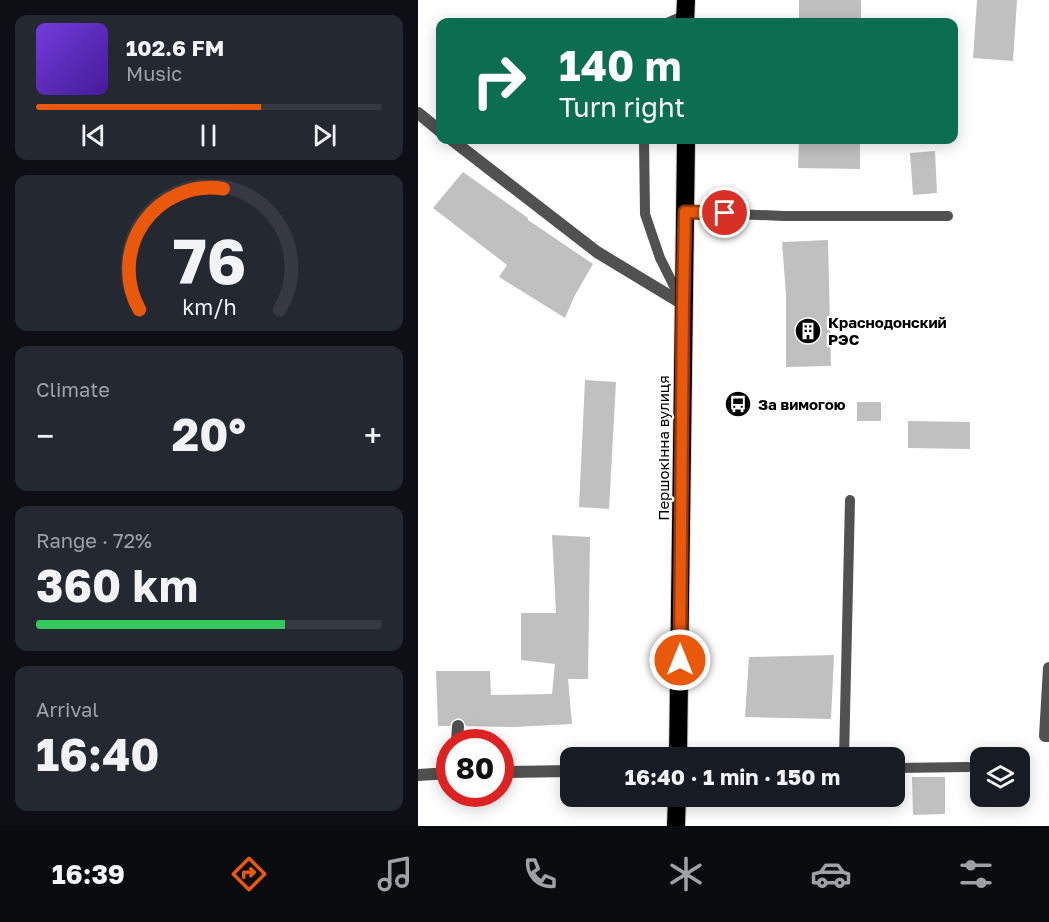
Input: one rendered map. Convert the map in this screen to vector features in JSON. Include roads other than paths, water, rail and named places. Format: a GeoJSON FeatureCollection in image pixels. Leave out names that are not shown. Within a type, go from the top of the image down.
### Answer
{"type":"FeatureCollection","features":[{"type":"Feature","properties":{"kind":"highway","name":"Першокінна вулиця"},"geometry":{"type":"LineString","coordinates":[[678,747],[686,144]]}},
{"type":"Feature","properties":{"kind":"highway"},"geometry":{"type":"LineString","coordinates":[[676,826],[677,807]]}},
{"type":"Feature","properties":{"kind":"street"},"geometry":{"type":"LineString","coordinates":[[418,113],[436,128]]}},
{"type":"Feature","properties":{"kind":"street"},"geometry":{"type":"LineString","coordinates":[[457,144],[597,252],[683,304]]}},
{"type":"Feature","properties":{"kind":"street"},"geometry":{"type":"LineString","coordinates":[[1048,668],[1045,736],[1048,736]]}},
{"type":"Feature","properties":{"kind":"street"},"geometry":{"type":"LineString","coordinates":[[514,772],[560,771]]}},
{"type":"Feature","properties":{"kind":"street"},"geometry":{"type":"LineString","coordinates":[[418,776],[436,774]]}},
{"type":"Feature","properties":{"kind":"lane"},"geometry":{"type":"LineString","coordinates":[[644,144],[645,214],[660,258],[683,304]]}},
{"type":"Feature","properties":{"kind":"lane"},"geometry":{"type":"LineString","coordinates":[[685,212],[784,216],[948,216]]}},
{"type":"Feature","properties":{"kind":"lane"},"geometry":{"type":"LineString","coordinates":[[844,747],[850,500]]}},
{"type":"Feature","properties":{"kind":"lane"},"geometry":{"type":"LineString","coordinates":[[905,768],[968,766]]}},
{"type":"Feature","properties":{"kind":"place","name":"Краснодонский РЭС"},"geometry":{"type":"Point","coordinates":[808,331]}},
{"type":"Feature","properties":{"kind":"place","name":"За вимогою"},"geometry":{"type":"Point","coordinates":[738,404]}}]}
